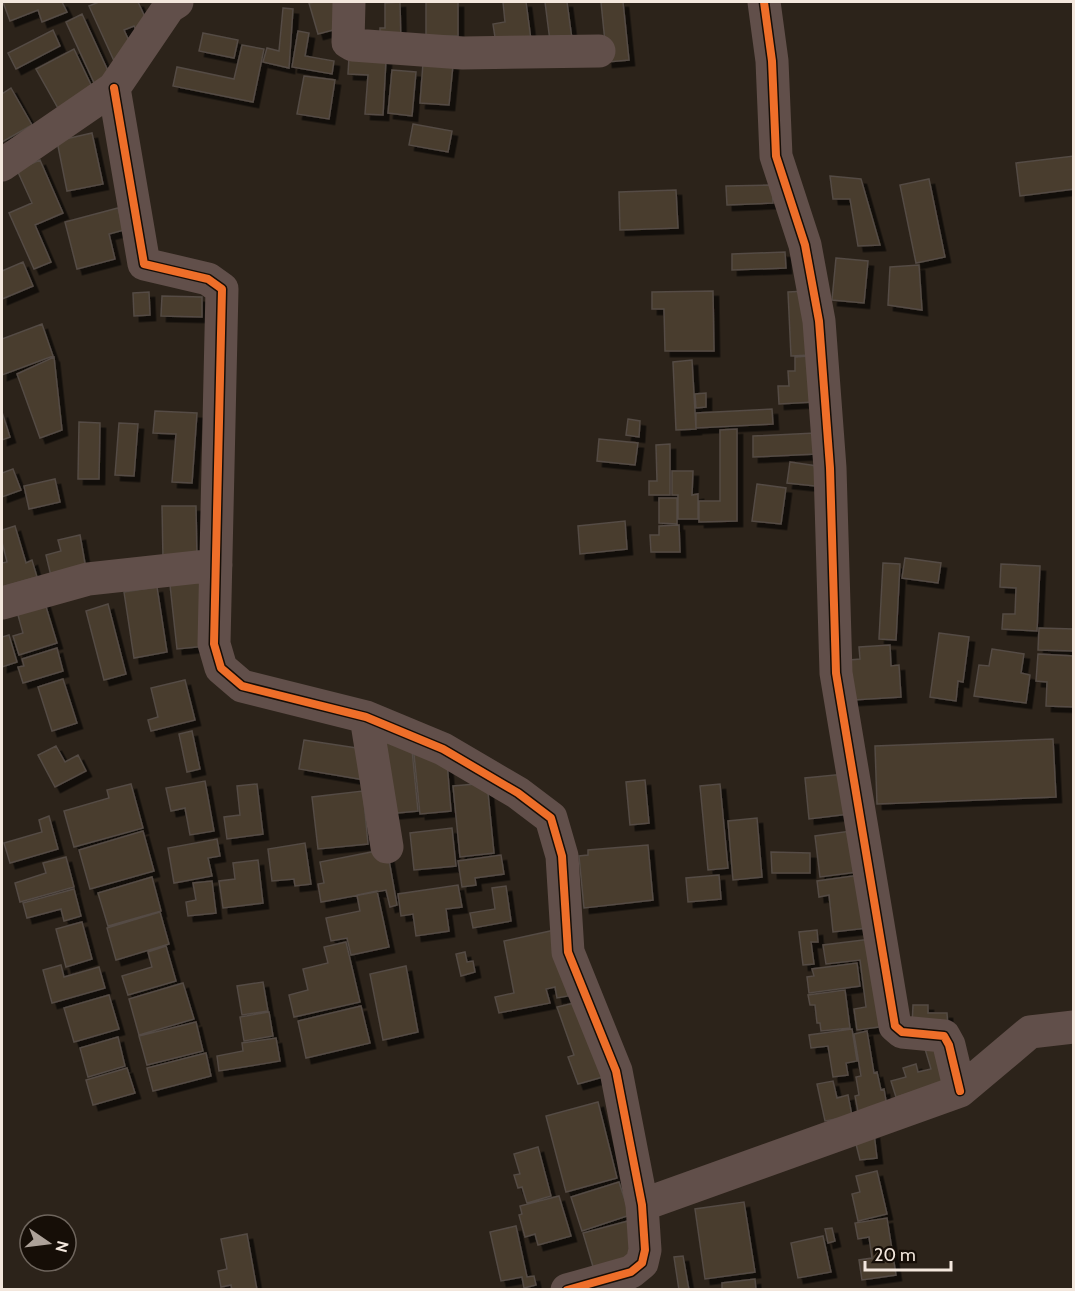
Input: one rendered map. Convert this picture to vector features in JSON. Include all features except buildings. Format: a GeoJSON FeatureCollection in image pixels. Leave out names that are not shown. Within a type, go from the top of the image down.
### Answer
{"type":"FeatureCollection","features":[{"type":"Feature","properties":{"kind":"street"},"geometry":{"type":"LineString","coordinates":[[349,2],[348,42],[353,45],[463,52],[598,51]]}},
{"type":"Feature","properties":{"kind":"street"},"geometry":{"type":"LineString","coordinates":[[764,2],[772,61],[776,156],[805,245],[819,321],[830,468],[836,673],[895,1026],[902,1032],[944,1036],[949,1045],[960,1091]]}},
{"type":"Feature","properties":{"kind":"street"},"geometry":{"type":"LineString","coordinates":[[2,165],[114,87],[171,3]]}},
{"type":"Feature","properties":{"kind":"street"},"geometry":{"type":"LineString","coordinates":[[114,87],[144,264],[208,279],[222,289],[214,644],[221,668],[242,686],[366,717],[443,749],[518,793],[551,818],[562,856],[568,952],[616,1071],[642,1205],[645,1250],[642,1263],[631,1272],[567,1290]]}},
{"type":"Feature","properties":{"kind":"street"},"geometry":{"type":"LineString","coordinates":[[2,603],[88,579],[216,565]]}},
{"type":"Feature","properties":{"kind":"street"},"geometry":{"type":"LineString","coordinates":[[366,717],[387,847]]}},
{"type":"Feature","properties":{"kind":"street"},"geometry":{"type":"LineString","coordinates":[[642,1205],[960,1091],[1030,1032],[1074,1027]]}},
{"type":"Feature","properties":{"kind":"cycle path"},"geometry":{"type":"LineString","coordinates":[[764,2],[772,61],[776,156],[805,245],[819,321],[830,468],[836,673],[895,1026],[902,1032],[944,1036],[949,1045],[960,1091]]}},
{"type":"Feature","properties":{"kind":"cycle path"},"geometry":{"type":"LineString","coordinates":[[114,88],[144,264],[208,279],[222,289],[214,644],[221,668],[242,686],[366,717],[443,749],[518,793],[551,818],[562,856],[568,952],[616,1071],[642,1205],[645,1250],[642,1263],[631,1272],[567,1290]]}}]}
